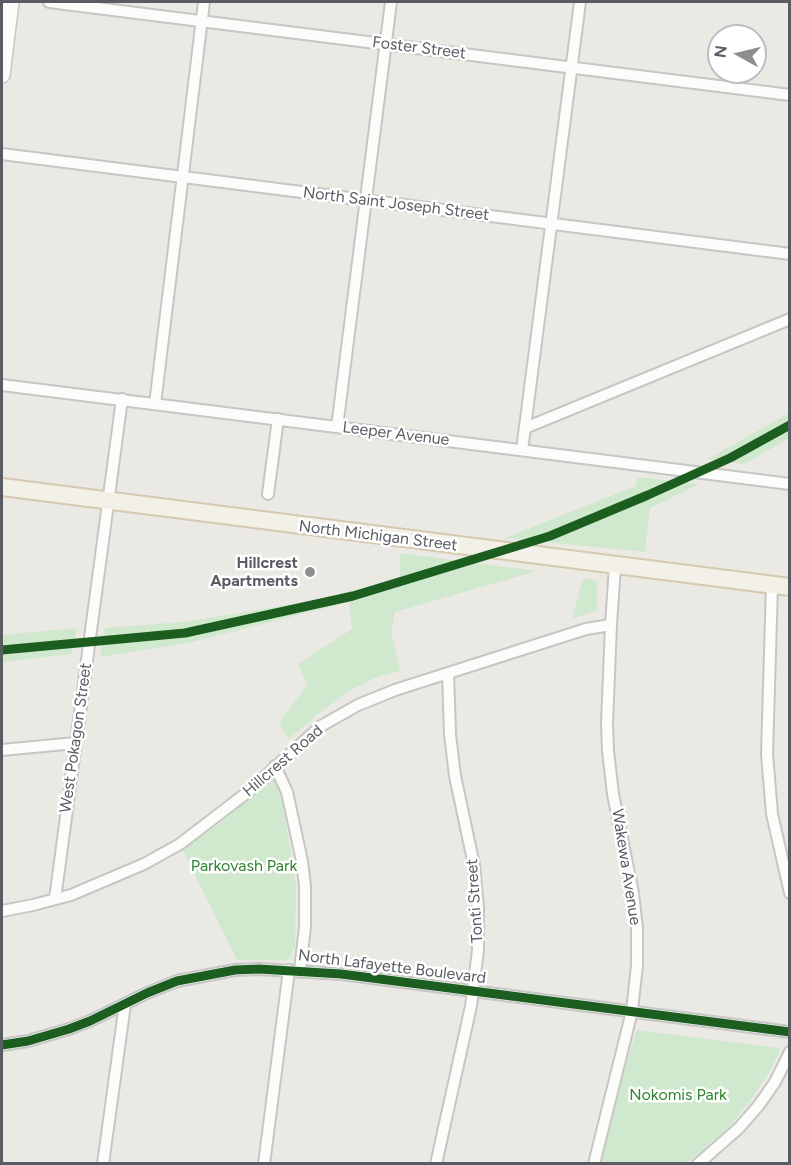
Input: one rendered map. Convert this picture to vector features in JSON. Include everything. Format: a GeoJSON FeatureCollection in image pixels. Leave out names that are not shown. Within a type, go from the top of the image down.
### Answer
{"type":"FeatureCollection","features":[{"type":"Feature","properties":{"kind":"main road"},"geometry":{"type":"LineString","coordinates":[[2,75],[11,2]]}},
{"type":"Feature","properties":{"kind":"main road","name":"North Michigan Street"},"geometry":{"type":"LineString","coordinates":[[2,487],[781,586]]}},
{"type":"Feature","properties":{"kind":"street","name":"Foster Street"},"geometry":{"type":"LineString","coordinates":[[49,2],[789,95]]}},
{"type":"Feature","properties":{"kind":"street"},"geometry":{"type":"LineString","coordinates":[[155,404],[204,2]]}},
{"type":"Feature","properties":{"kind":"street"},"geometry":{"type":"LineString","coordinates":[[337,427],[391,2]]}},
{"type":"Feature","properties":{"kind":"street"},"geometry":{"type":"LineString","coordinates":[[522,450],[580,2]]}},
{"type":"Feature","properties":{"kind":"street","name":"North Saint Joseph Street"},"geometry":{"type":"LineString","coordinates":[[2,154],[789,254]]}},
{"type":"Feature","properties":{"kind":"street"},"geometry":{"type":"LineString","coordinates":[[525,428],[789,319]]}},
{"type":"Feature","properties":{"kind":"street","name":"Leeper Avenue"},"geometry":{"type":"LineString","coordinates":[[2,385],[789,484]]}},
{"type":"Feature","properties":{"kind":"street","name":"West Pokagon Street"},"geometry":{"type":"LineString","coordinates":[[55,899],[122,399]]}},
{"type":"Feature","properties":{"kind":"street"},"geometry":{"type":"LineString","coordinates":[[268,494],[278,419]]}},
{"type":"Feature","properties":{"kind":"street","name":"Wakewa Avenue"},"geometry":{"type":"LineString","coordinates":[[594,1164],[633,1011],[637,965],[634,904],[613,794],[608,751],[610,626],[615,566]]}},
{"type":"Feature","properties":{"kind":"street"},"geometry":{"type":"LineString","coordinates":[[781,586],[767,754],[772,814],[789,893]]}},
{"type":"Feature","properties":{"kind":"street","name":"Hillcrest Road"},"geometry":{"type":"LineString","coordinates":[[2,910],[55,899],[106,881],[180,844],[249,791],[321,726],[358,705],[395,690],[586,629],[610,626]]}},
{"type":"Feature","properties":{"kind":"street","name":"Tonti Street"},"geometry":{"type":"LineString","coordinates":[[436,1164],[474,991],[478,950],[478,908],[474,865],[452,757],[448,714],[448,673]]}},
{"type":"Feature","properties":{"kind":"street"},"geometry":{"type":"LineString","coordinates":[[2,750],[75,743]]}},
{"type":"Feature","properties":{"kind":"street"},"geometry":{"type":"LineString","coordinates":[[264,1164],[294,970],[305,927],[303,870],[287,792],[275,766]]}},
{"type":"Feature","properties":{"kind":"street","name":"North Lafayette Boulevard"},"geometry":{"type":"LineString","coordinates":[[2,1045],[28,1041],[69,1029],[177,981],[235,970],[294,970],[789,1032]]}},
{"type":"Feature","properties":{"kind":"street"},"geometry":{"type":"LineString","coordinates":[[103,1164],[125,1004]]}},
{"type":"Feature","properties":{"kind":"street"},"geometry":{"type":"LineString","coordinates":[[698,1164],[739,1128],[759,1105],[775,1082],[789,1052]]}},
{"type":"Feature","properties":{"kind":"green space"},"geometry":{"type":"Polygon","coordinates":[[[789,413],[789,438],[745,464],[708,459],[789,413]]]}},
{"type":"Feature","properties":{"kind":"green space"},"geometry":{"type":"Polygon","coordinates":[[[637,477],[699,484],[650,508],[645,552],[505,538],[636,486],[637,477]]]}},
{"type":"Feature","properties":{"kind":"green space"},"geometry":{"type":"Polygon","coordinates":[[[400,553],[537,571],[395,612],[391,632],[400,671],[375,678],[350,690],[289,739],[279,723],[307,685],[298,664],[352,629],[349,602],[188,643],[100,657],[105,628],[182,622],[324,598],[400,577],[400,553]]]}},
{"type":"Feature","properties":{"kind":"green space"},"geometry":{"type":"Polygon","coordinates":[[[583,578],[597,581],[597,610],[572,619],[583,578]]]}},
{"type":"Feature","properties":{"kind":"green space"},"geometry":{"type":"Polygon","coordinates":[[[77,628],[71,654],[2,662],[2,635],[77,628]]]}},
{"type":"Feature","properties":{"kind":"green space","name":"Parkovash Park"},"geometry":{"type":"Polygon","coordinates":[[[273,775],[283,805],[296,886],[295,947],[286,960],[237,960],[182,849],[219,824],[273,775]]]}},
{"type":"Feature","properties":{"kind":"green space","name":"Nokomis Park"},"geometry":{"type":"Polygon","coordinates":[[[637,1030],[779,1048],[779,1052],[772,1068],[747,1105],[726,1130],[687,1163],[601,1163],[637,1030]]]}},
{"type":"Feature","properties":{"kind":"cycle path"},"geometry":{"type":"LineString","coordinates":[[2,650],[185,633],[353,596],[550,536],[730,458],[790,425]]}},
{"type":"Feature","properties":{"kind":"cycle path"},"geometry":{"type":"LineString","coordinates":[[2,1045],[28,1041],[69,1029],[177,981],[235,970],[259,969],[341,974],[790,1032]]}},
{"type":"Feature","properties":{"kind":"place","name":"Hillcrest Apartments"},"geometry":{"type":"Point","coordinates":[310,572]}}]}
